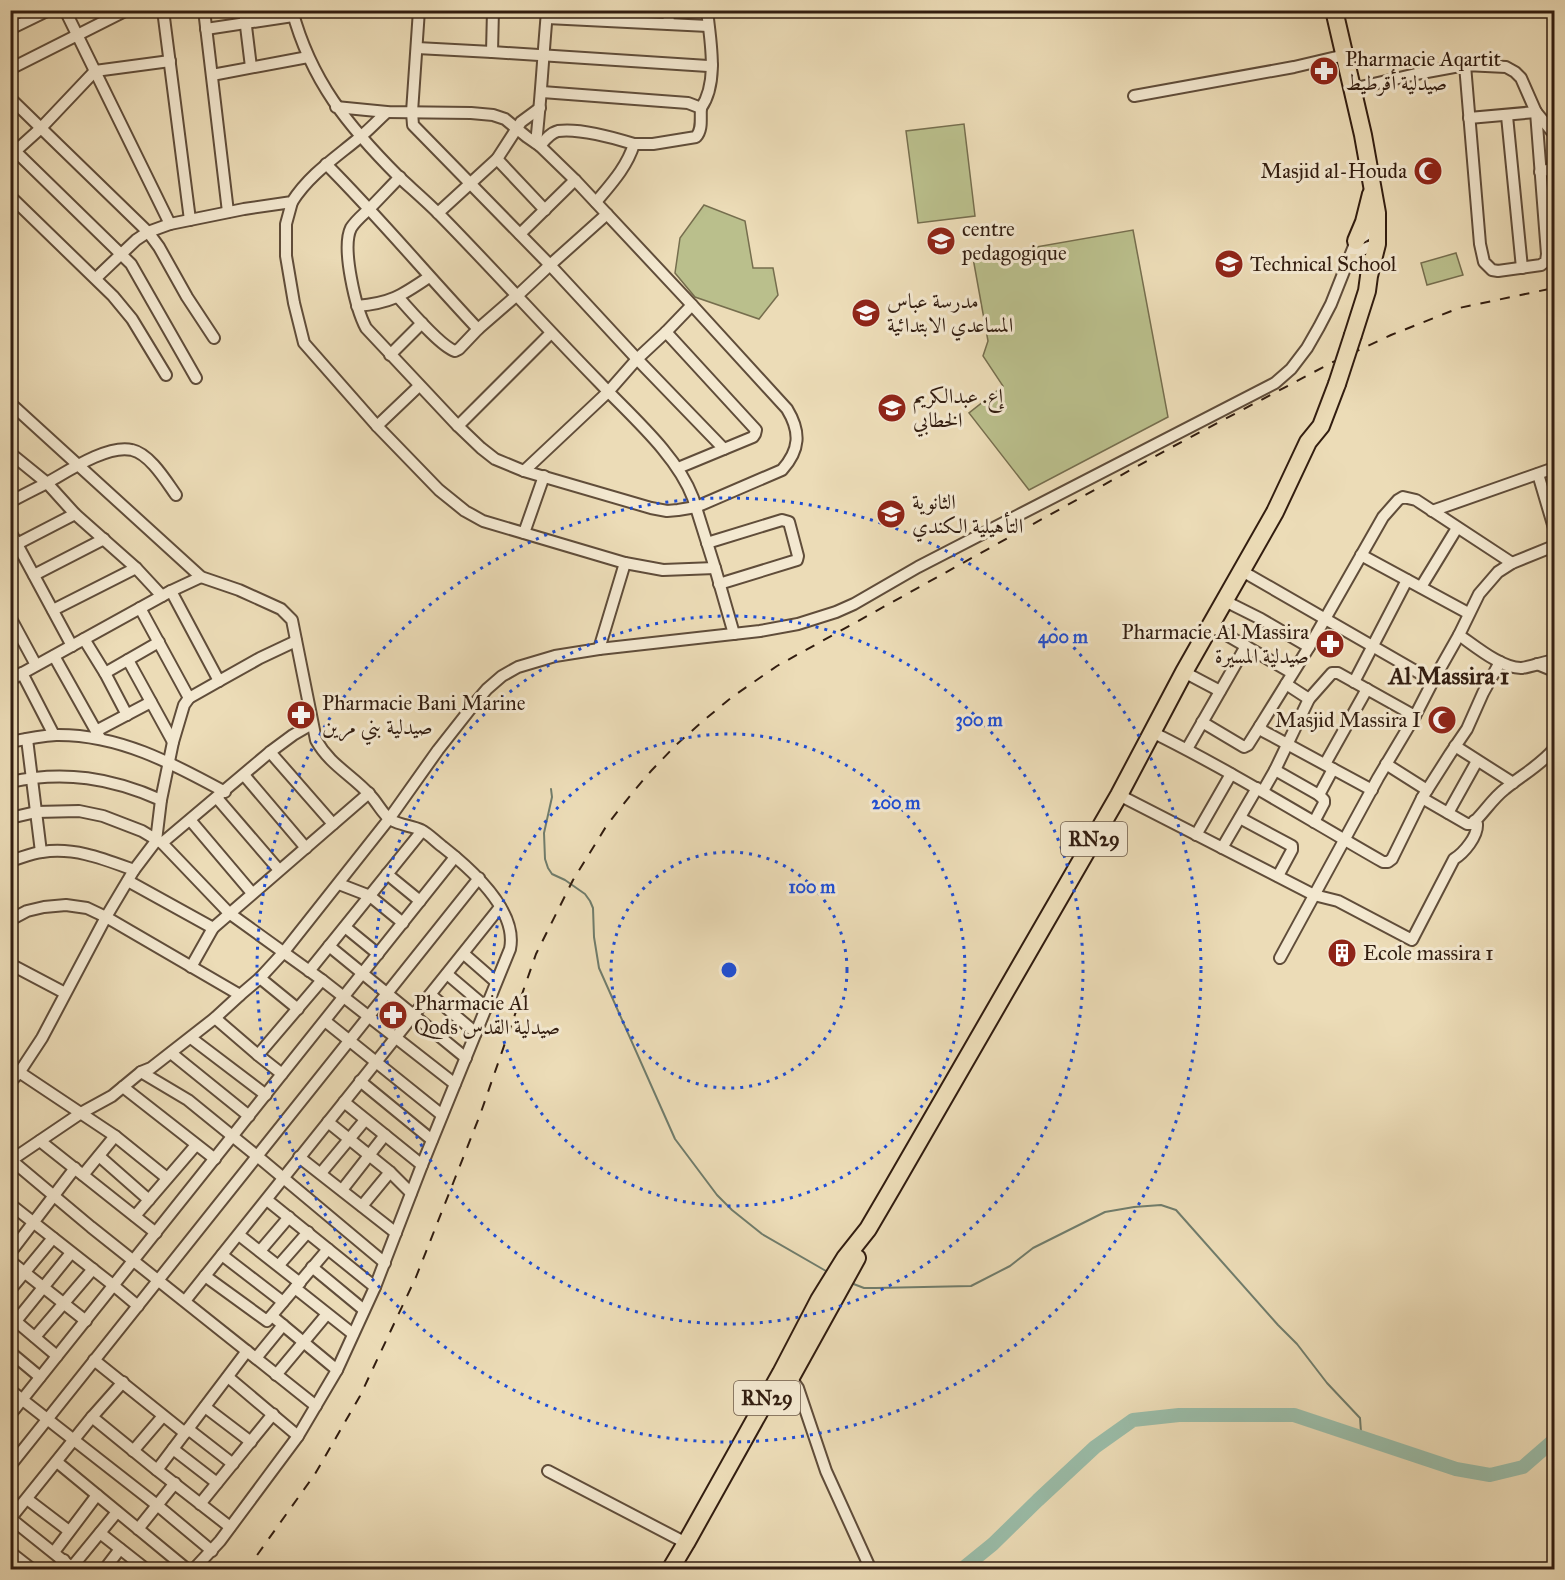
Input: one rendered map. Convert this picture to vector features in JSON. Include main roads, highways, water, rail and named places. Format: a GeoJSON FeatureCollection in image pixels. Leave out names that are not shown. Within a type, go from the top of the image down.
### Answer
{"type":"FeatureCollection","features":[{"type":"Feature","properties":{"kind":"highway","name":"RN29"},"geometry":{"type":"LineString","coordinates":[[679,1569],[725,1482],[786,1376],[819,1300],[845,1258],[868,1229],[1119,795],[1184,672],[1275,512],[1308,442],[1312,424],[1332,383],[1360,288],[1371,271],[1378,237],[1373,188],[1334,10]]}},
{"type":"Feature","properties":{"kind":"highway"},"geometry":{"type":"LineString","coordinates":[[1356,241],[1364,222],[1373,188]]}},
{"type":"Feature","properties":{"kind":"highway"},"geometry":{"type":"LineString","coordinates":[[1347,265],[1360,262],[1371,271]]}},
{"type":"Feature","properties":{"kind":"highway","name":"RN29"},"geometry":{"type":"LineString","coordinates":[[670,1569],[725,1482]]}},
{"type":"Feature","properties":{"kind":"waterway"},"geometry":{"type":"LineString","coordinates":[[551,789],[552,797],[544,833],[545,859],[548,868],[552,874],[585,894],[590,901],[593,908],[594,937],[599,968],[675,1139],[717,1195],[732,1210],[762,1234],[826,1271]]}},
{"type":"Feature","properties":{"kind":"waterway"},"geometry":{"type":"LineString","coordinates":[[851,1283],[864,1288],[971,1286],[1010,1266],[1033,1248],[1105,1212],[1161,1205],[1176,1210],[1297,1344],[1327,1383],[1360,1418],[1361,1432],[1366,1439]]}},
{"type":"Feature","properties":{"kind":"waterway"},"geometry":{"type":"LineString","coordinates":[[961,1570],[993,1544],[1095,1447],[1133,1420],[1179,1415],[1294,1415],[1456,1469],[1490,1475],[1523,1467],[1554,1440]]}},
{"type":"Feature","properties":{"kind":"railway"},"geometry":{"type":"LineString","coordinates":[[244,1570],[315,1474],[360,1396],[416,1277],[480,1115],[536,954],[573,880],[607,825],[651,771],[676,745],[732,697],[777,666],[1172,447],[1331,363],[1391,335],[1459,308],[1554,288]]}},
{"type":"Feature","properties":{"kind":"place","name":"Pharmacie Aqartit صيدلية أقرطيط"},"geometry":{"type":"Point","coordinates":[1324,71]}},
{"type":"Feature","properties":{"kind":"place","name":"Masjid al-Houda"},"geometry":{"type":"Point","coordinates":[1428,171]}},
{"type":"Feature","properties":{"kind":"place","name":"centre pedagogique"},"geometry":{"type":"Point","coordinates":[941,241]}},
{"type":"Feature","properties":{"kind":"place","name":"Technical School"},"geometry":{"type":"Point","coordinates":[1229,264]}},
{"type":"Feature","properties":{"kind":"place","name":"مدرسة عباس المساعدي الابتدائية"},"geometry":{"type":"Point","coordinates":[866,313]}},
{"type":"Feature","properties":{"kind":"place","name":"إع. عبدالكريم الخطابي"},"geometry":{"type":"Point","coordinates":[892,408]}},
{"type":"Feature","properties":{"kind":"place","name":"الثانوية التأهيلية الكندي"},"geometry":{"type":"Point","coordinates":[891,514]}},
{"type":"Feature","properties":{"kind":"place","name":"Pharmacie Al Massira صيدلية المسيرة"},"geometry":{"type":"Point","coordinates":[1330,644]}},
{"type":"Feature","properties":{"kind":"place","name":"Pharmacie Bani Marine صيدلية بني مرين"},"geometry":{"type":"Point","coordinates":[301,715]}},
{"type":"Feature","properties":{"kind":"place","name":"Masjid Massira I"},"geometry":{"type":"Point","coordinates":[1442,720]}},
{"type":"Feature","properties":{"kind":"place","name":"Ecole massira 1"},"geometry":{"type":"Point","coordinates":[1342,953]}},
{"type":"Feature","properties":{"kind":"place","name":"Pharmacie Al Qods صيدلية القدس"},"geometry":{"type":"Point","coordinates":[393,1015]}},
{"type":"Feature","properties":{"kind":"district","name":"Al Massira 1"},"geometry":{"type":"Point","coordinates":[1449,676]}}]}
